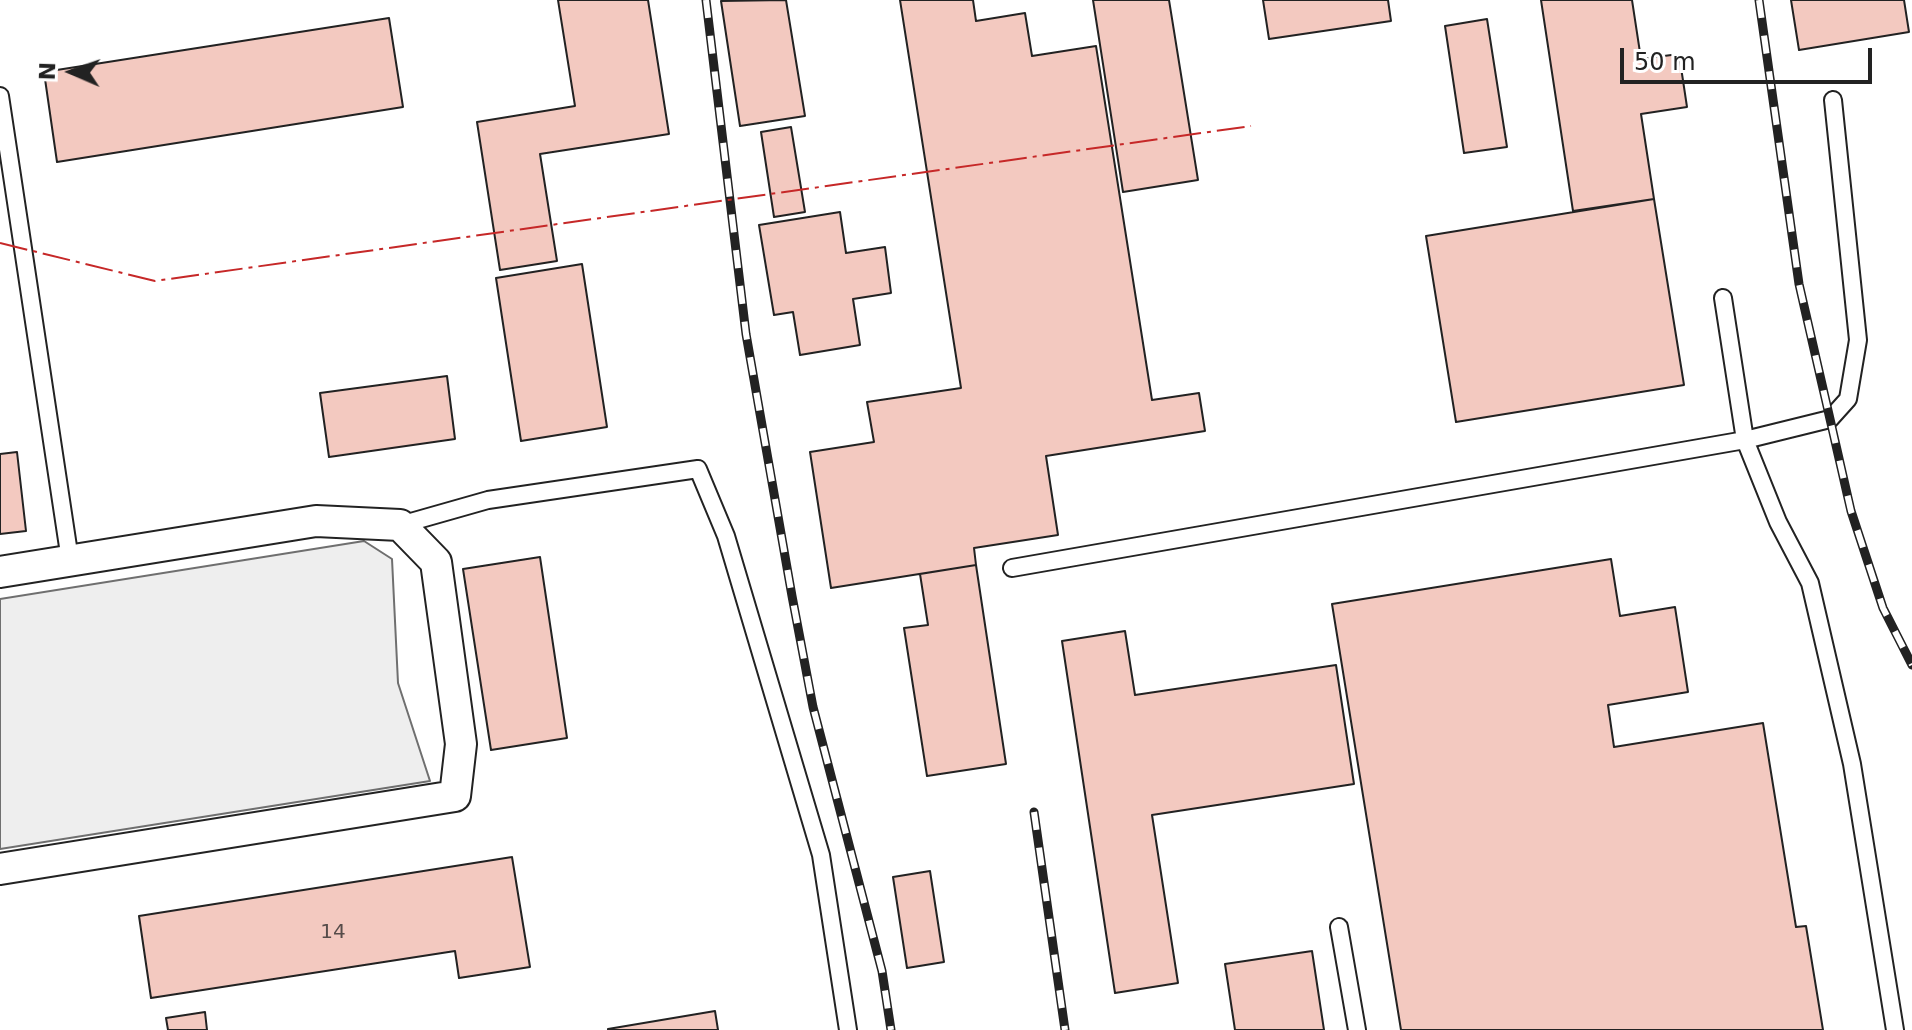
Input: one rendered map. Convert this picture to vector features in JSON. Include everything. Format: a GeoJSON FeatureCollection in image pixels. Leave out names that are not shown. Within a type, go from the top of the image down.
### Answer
{"type":"FeatureCollection","features":[{"type":"Feature","properties":{"kind":"street"},"geometry":{"type":"LineString","coordinates":[[0,572],[316,521],[400,525],[436,562],[461,744],[455,796],[0,869]]}},
{"type":"Feature","properties":{"kind":"lane"},"geometry":{"type":"LineString","coordinates":[[0,96],[70,560]]}},
{"type":"Feature","properties":{"kind":"lane"},"geometry":{"type":"LineString","coordinates":[[1012,568],[1745,440],[1830,419],[1848,399],[1858,340],[1833,100]]}},
{"type":"Feature","properties":{"kind":"lane"},"geometry":{"type":"LineString","coordinates":[[1723,298],[1745,440],[1778,522],[1810,583],[1854,779],[1895,1030]]}},
{"type":"Feature","properties":{"kind":"lane"},"geometry":{"type":"LineString","coordinates":[[400,525],[488,500],[698,469],[726,536],[821,855],[848,1030]]}},
{"type":"Feature","properties":{"kind":"lane"},"geometry":{"type":"LineString","coordinates":[[1339,927],[1357,1030]]}},
{"type":"Feature","properties":{"kind":"shaded area"},"geometry":{"type":"Polygon","coordinates":[[[364,541],[392,559],[398,683],[430,781],[0,849],[0,599],[364,541]]]}},
{"type":"Feature","properties":{"kind":"building"},"geometry":{"type":"Polygon","coordinates":[[[558,0],[648,0],[669,134],[540,154],[557,261],[500,270],[477,122],[575,106],[558,0]]]}},
{"type":"Feature","properties":{"kind":"building"},"geometry":{"type":"Polygon","coordinates":[[[786,0],[805,116],[740,126],[721,1],[786,0]]]}},
{"type":"Feature","properties":{"kind":"building"},"geometry":{"type":"Polygon","coordinates":[[[900,0],[973,0],[976,21],[1025,13],[1032,56],[1096,46],[1152,400],[1199,393],[1205,431],[1046,456],[1058,535],[974,548],[976,565],[831,588],[810,452],[874,442],[867,402],[961,388],[900,0]]]}},
{"type":"Feature","properties":{"kind":"building"},"geometry":{"type":"Polygon","coordinates":[[[1093,0],[1169,0],[1198,180],[1123,192],[1093,0]]]}},
{"type":"Feature","properties":{"kind":"building"},"geometry":{"type":"Polygon","coordinates":[[[1263,0],[1388,0],[1391,21],[1269,39],[1263,0]]]}},
{"type":"Feature","properties":{"kind":"building"},"geometry":{"type":"Polygon","coordinates":[[[1541,0],[1632,0],[1641,59],[1679,54],[1687,107],[1641,114],[1654,199],[1573,211],[1541,0]]]}},
{"type":"Feature","properties":{"kind":"building"},"geometry":{"type":"Polygon","coordinates":[[[1791,0],[1904,0],[1909,32],[1799,50],[1791,0]]]}},
{"type":"Feature","properties":{"kind":"building"},"geometry":{"type":"Polygon","coordinates":[[[389,18],[403,107],[57,162],[44,72],[389,18]]]}},
{"type":"Feature","properties":{"kind":"building"},"geometry":{"type":"Polygon","coordinates":[[[1487,19],[1507,147],[1464,153],[1445,26],[1487,19]]]}},
{"type":"Feature","properties":{"kind":"building"},"geometry":{"type":"Polygon","coordinates":[[[791,127],[805,212],[774,217],[761,132],[791,127]]]}},
{"type":"Feature","properties":{"kind":"building"},"geometry":{"type":"Polygon","coordinates":[[[1654,199],[1684,385],[1456,422],[1426,236],[1654,199]]]}},
{"type":"Feature","properties":{"kind":"building"},"geometry":{"type":"Polygon","coordinates":[[[840,212],[846,253],[885,247],[891,293],[853,299],[860,345],[800,355],[793,312],[774,315],[759,225],[840,212]]]}},
{"type":"Feature","properties":{"kind":"building"},"geometry":{"type":"Polygon","coordinates":[[[582,264],[607,427],[521,441],[496,278],[582,264]]]}},
{"type":"Feature","properties":{"kind":"building"},"geometry":{"type":"Polygon","coordinates":[[[447,376],[455,439],[329,457],[320,393],[447,376]]]}},
{"type":"Feature","properties":{"kind":"building"},"geometry":{"type":"Polygon","coordinates":[[[17,452],[26,531],[0,534],[0,454],[17,452]]]}},
{"type":"Feature","properties":{"kind":"building"},"geometry":{"type":"Polygon","coordinates":[[[540,557],[567,738],[491,750],[463,569],[540,557]]]}},
{"type":"Feature","properties":{"kind":"building"},"geometry":{"type":"Polygon","coordinates":[[[1611,559],[1620,616],[1675,607],[1688,692],[1608,705],[1614,747],[1763,723],[1796,927],[1806,926],[1823,1030],[1401,1030],[1332,604],[1611,559]]]}},
{"type":"Feature","properties":{"kind":"building"},"geometry":{"type":"Polygon","coordinates":[[[976,565],[1006,764],[927,776],[904,628],[928,625],[920,574],[976,565]]]}},
{"type":"Feature","properties":{"kind":"building"},"geometry":{"type":"Polygon","coordinates":[[[1125,631],[1135,695],[1336,665],[1354,784],[1152,815],[1178,983],[1115,993],[1062,641],[1125,631]]]}},
{"type":"Feature","properties":{"kind":"building"},"geometry":{"type":"Polygon","coordinates":[[[512,857],[530,967],[459,978],[455,951],[151,998],[139,916],[512,857]]]}},
{"type":"Feature","properties":{"kind":"building"},"geometry":{"type":"Polygon","coordinates":[[[930,871],[944,962],[907,968],[893,877],[930,871]]]}},
{"type":"Feature","properties":{"kind":"building"},"geometry":{"type":"Polygon","coordinates":[[[1312,951],[1324,1030],[1235,1030],[1225,964],[1312,951]]]}},
{"type":"Feature","properties":{"kind":"building"},"geometry":{"type":"Polygon","coordinates":[[[715,1011],[718,1030],[608,1030],[608,1029],[715,1011]]]}},
{"type":"Feature","properties":{"kind":"building"},"geometry":{"type":"Polygon","coordinates":[[[205,1012],[207,1030],[168,1030],[166,1018],[205,1012]]]}},
{"type":"Feature","properties":{"kind":"railway"},"geometry":{"type":"LineString","coordinates":[[706,0],[746,334],[792,596],[813,707],[882,971],[891,1030]]}},
{"type":"Feature","properties":{"kind":"railway"},"geometry":{"type":"LineString","coordinates":[[1759,0],[1799,284],[1851,511],[1883,608],[1912,665]]}},
{"type":"Feature","properties":{"kind":"railway"},"geometry":{"type":"LineString","coordinates":[[1034,812],[1065,1030]]}},
{"type":"Feature","properties":{"kind":"power"},"geometry":{"type":"LineString","coordinates":[[0,243],[155,281],[1251,126]]}}]}
